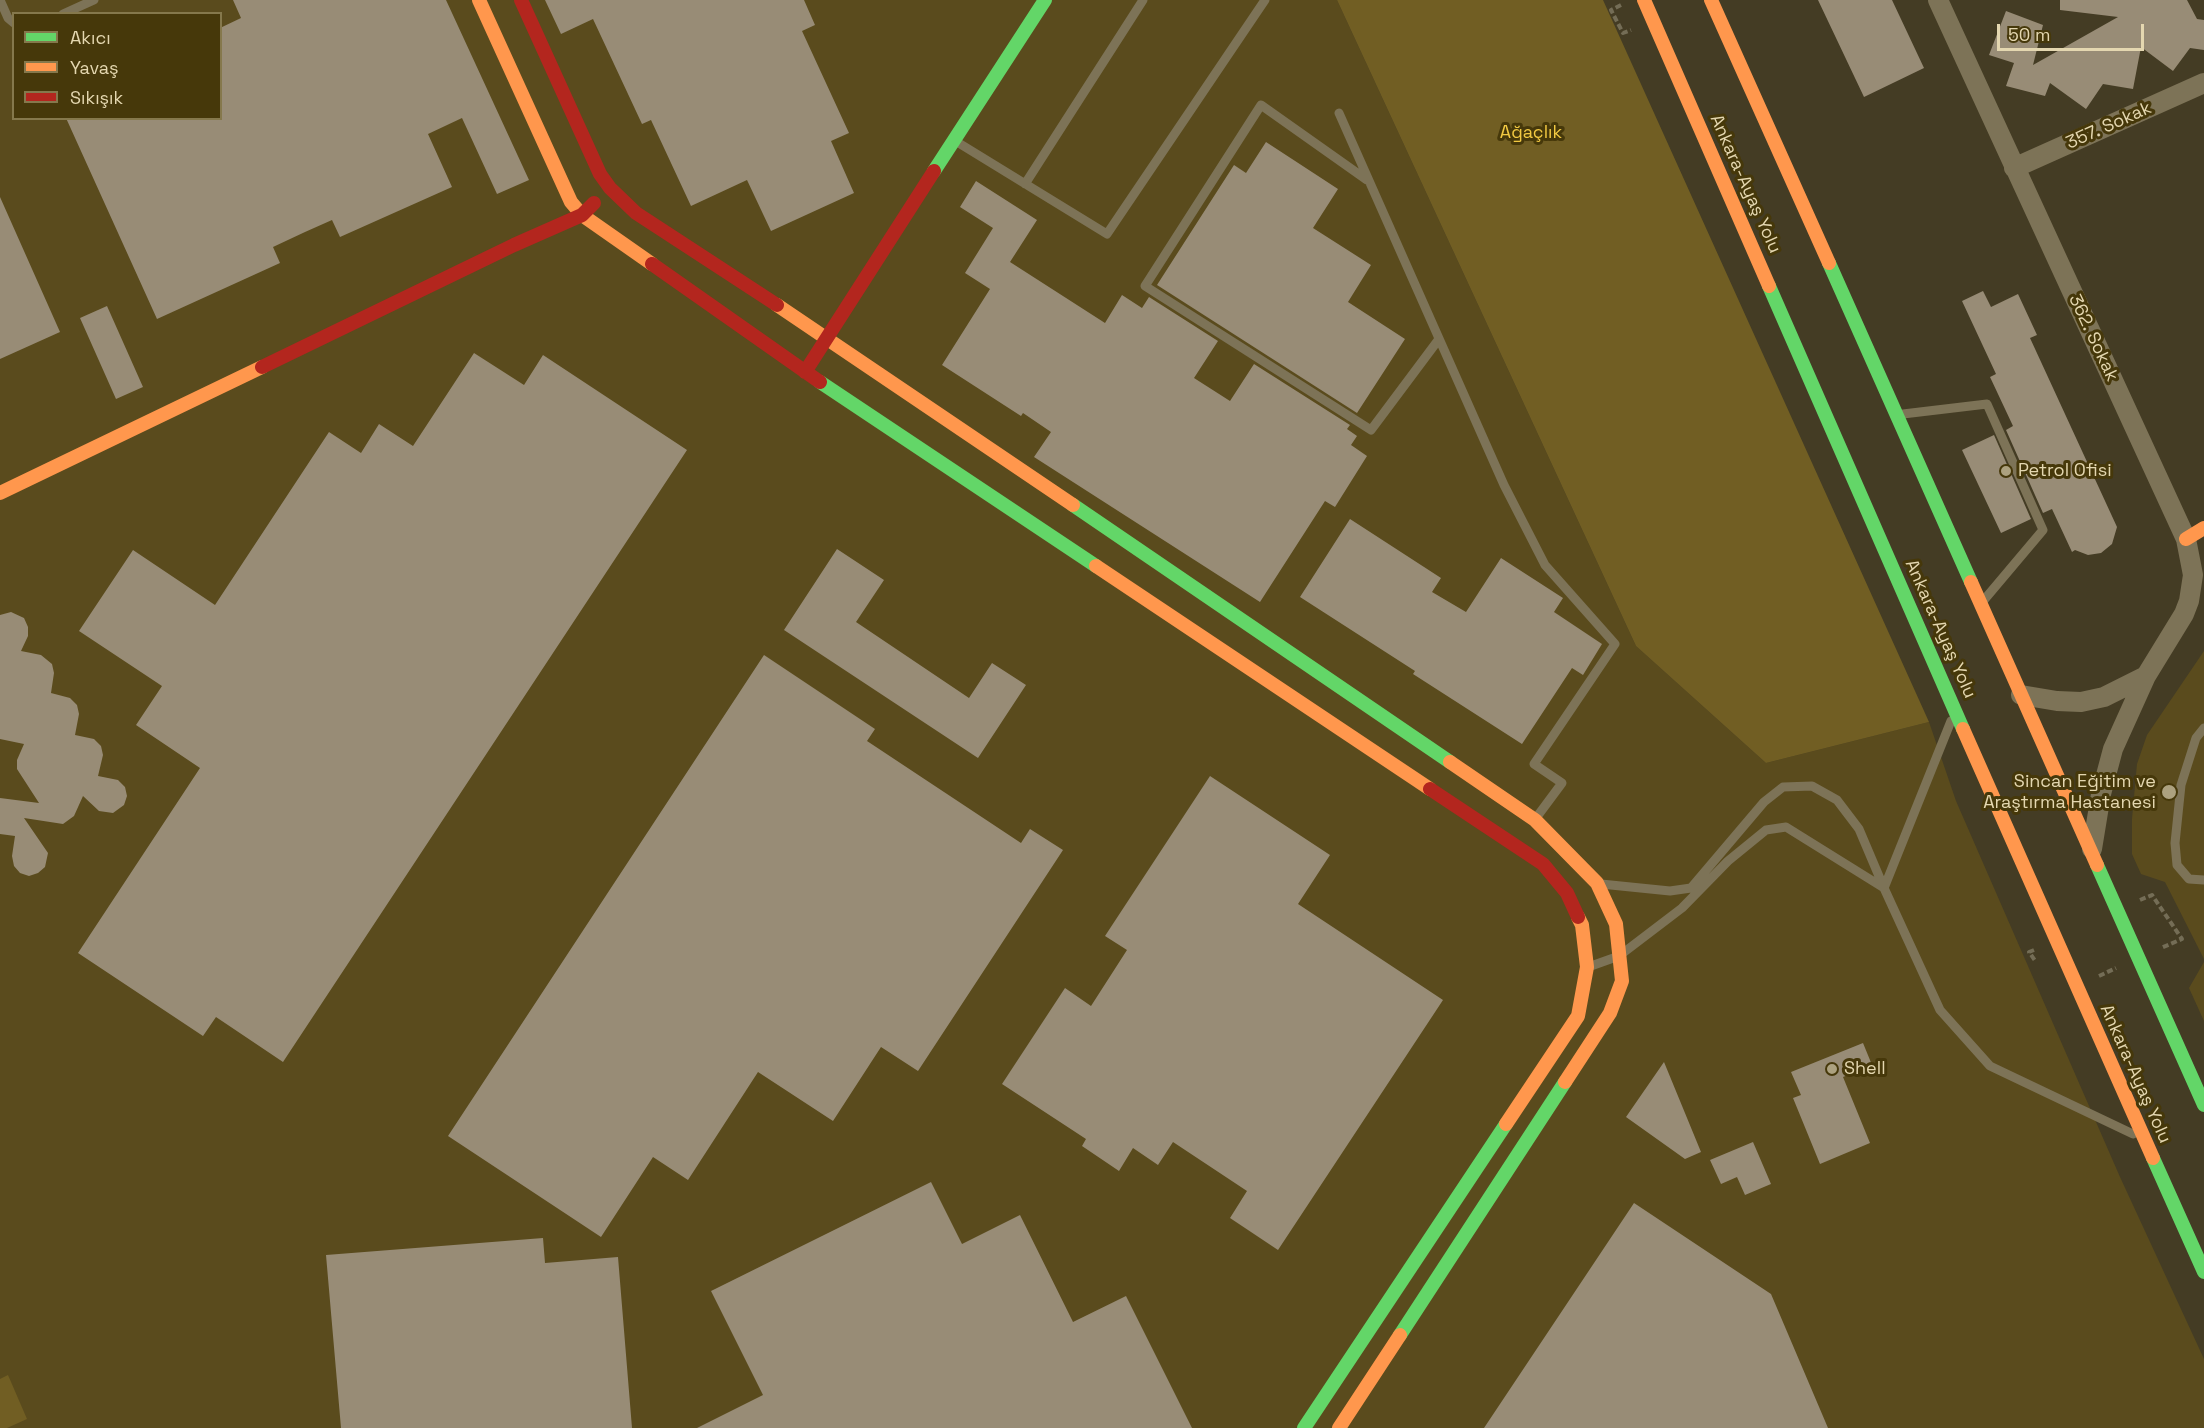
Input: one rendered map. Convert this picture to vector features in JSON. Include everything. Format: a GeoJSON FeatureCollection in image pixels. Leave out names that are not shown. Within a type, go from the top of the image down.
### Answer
{"type":"FeatureCollection","features":[{"type":"Feature","properties":{"kind":"main road"},"geometry":{"type":"LineString","coordinates":[[479,0],[572,202],[582,215],[805,372],[1544,864],[1563,882],[1582,925],[1587,967],[1578,1016],[1304,1428]]}},
{"type":"Feature","properties":{"kind":"main road"},"geometry":{"type":"LineString","coordinates":[[520,0],[600,174],[610,188],[636,213],[828,339],[1535,820],[1592,883],[1616,924],[1622,981],[1610,1013],[1339,1428]]}},
{"type":"Feature","properties":{"kind":"main road"},"geometry":{"type":"LineString","coordinates":[[805,372],[1046,0]]}},
{"type":"Feature","properties":{"kind":"main road","name":"Ankara-Ayaş Yolu"},"geometry":{"type":"LineString","coordinates":[[1644,0],[2204,1272]]}},
{"type":"Feature","properties":{"kind":"main road"},"geometry":{"type":"LineString","coordinates":[[1711,0],[2204,1105]]}},
{"type":"Feature","properties":{"kind":"main road"},"geometry":{"type":"LineString","coordinates":[[0,493],[503,250],[582,215],[610,188]]}},
{"type":"Feature","properties":{"kind":"main road"},"geometry":{"type":"LineString","coordinates":[[2186,539],[2204,528]]}},
{"type":"Feature","properties":{"kind":"street","name":"362. Sokak"},"geometry":{"type":"LineString","coordinates":[[1938,0],[2186,539],[2193,574],[2189,601],[2184,614],[2146,676],[2108,764],[2091,852]]}},
{"type":"Feature","properties":{"kind":"street","name":"357. Sokak"},"geometry":{"type":"LineString","coordinates":[[2014,168],[2204,83]]}},
{"type":"Feature","properties":{"kind":"street"},"geometry":{"type":"LineString","coordinates":[[2021,695],[2081,702],[2104,698],[2146,676]]}},
{"type":"Feature","properties":{"kind":"lane"},"geometry":{"type":"LineString","coordinates":[[0,0],[8,18],[12,21]]}},
{"type":"Feature","properties":{"kind":"lane"},"geometry":{"type":"LineString","coordinates":[[67,12],[94,0]]}},
{"type":"Feature","properties":{"kind":"lane"},"geometry":{"type":"LineString","coordinates":[[1025,184],[1143,0]]}},
{"type":"Feature","properties":{"kind":"lane"},"geometry":{"type":"LineString","coordinates":[[955,141],[1107,234],[1266,0]]}},
{"type":"Feature","properties":{"kind":"lane"},"geometry":{"type":"LineString","coordinates":[[1369,182],[1261,105],[1145,286],[1371,430],[1439,339]]}},
{"type":"Feature","properties":{"kind":"lane"},"geometry":{"type":"LineString","coordinates":[[1339,113],[1504,485],[1545,566],[1615,644],[1534,764],[1562,783],[1535,820]]}},
{"type":"Feature","properties":{"kind":"lane"},"geometry":{"type":"LineString","coordinates":[[1896,415],[1987,405],[2039,520],[2043,530],[1981,604]]}},
{"type":"Feature","properties":{"kind":"lane"},"geometry":{"type":"LineString","coordinates":[[1884,888],[1955,710]]}},
{"type":"Feature","properties":{"kind":"lane"},"geometry":{"type":"LineString","coordinates":[[2204,728],[2196,738],[2181,785],[2175,843],[2176,866],[2189,879],[2204,880]]}},
{"type":"Feature","properties":{"kind":"lane"},"geometry":{"type":"LineString","coordinates":[[1592,883],[1670,891],[1691,888],[1764,802],[1782,788],[1812,786],[1836,800],[1859,830],[1940,1010],[1990,1066],[2144,1140]]}},
{"type":"Feature","properties":{"kind":"lane"},"geometry":{"type":"LineString","coordinates":[[1587,967],[1619,956],[1682,908],[1728,861],[1766,830],[1786,827],[1884,888]]}},
{"type":"Feature","properties":{"kind":"path"},"geometry":{"type":"LineString","coordinates":[[1611,10],[1623,33]]}},
{"type":"Feature","properties":{"kind":"path"},"geometry":{"type":"LineString","coordinates":[[2152,895],[2182,939]]}},
{"type":"Feature","properties":{"kind":"shaded area"},"geometry":{"type":"Polygon","coordinates":[[[0,0],[1337,0],[1636,646],[1766,763],[1929,722],[1956,801],[2120,1177],[2204,1359],[2204,1428],[0,1428],[0,0]]]}},
{"type":"Feature","properties":{"kind":"shaded area","name":"Sincan Eğitim ve Araştırma Hastanesi"},"geometry":{"type":"Polygon","coordinates":[[[2204,651],[2204,959],[2165,882],[2141,874],[2132,854],[2132,819],[2137,764],[2147,735],[2204,651]]]}},
{"type":"Feature","properties":{"kind":"shaded area"},"geometry":{"type":"Polygon","coordinates":[[[2204,962],[2204,1021],[2189,988],[2204,962]]]}},
{"type":"Feature","properties":{"kind":"green space","name":"Ağaçlık"},"geometry":{"type":"Polygon","coordinates":[[[1337,0],[1603,0],[1929,722],[1766,763],[1636,646],[1337,0]]]}},
{"type":"Feature","properties":{"kind":"green space"},"geometry":{"type":"Polygon","coordinates":[[[8,1375],[27,1419],[7,1428],[0,1428],[0,1379],[8,1375]]]}},
{"type":"Feature","properties":{"kind":"building"},"geometry":{"type":"Polygon","coordinates":[[[233,0],[446,0],[529,180],[497,194],[462,118],[428,134],[452,187],[340,237],[332,220],[305,232],[273,247],[280,263],[157,319],[67,120],[222,120],[222,27],[241,18],[233,0]]]}},
{"type":"Feature","properties":{"kind":"building"},"geometry":{"type":"Polygon","coordinates":[[[545,0],[804,0],[815,25],[802,31],[849,133],[831,141],[854,193],[771,231],[747,180],[691,206],[651,120],[642,124],[593,19],[561,34],[545,0]]]}},
{"type":"Feature","properties":{"kind":"building"},"geometry":{"type":"Polygon","coordinates":[[[1818,0],[1892,0],[1924,68],[1864,97],[1818,0]]]}},
{"type":"Feature","properties":{"kind":"building"},"geometry":{"type":"Polygon","coordinates":[[[2060,0],[2187,0],[2197,19],[2204,20],[2204,50],[2190,48],[2173,71],[2141,47],[2133,89],[2103,84],[2086,109],[2050,83],[2045,96],[2006,86],[2014,63],[1989,55],[2006,11],[2043,25],[2033,65],[2118,17],[2060,10],[2060,0]]]}},
{"type":"Feature","properties":{"kind":"building"},"geometry":{"type":"Polygon","coordinates":[[[1266,142],[1338,189],[1313,228],[1371,265],[1348,302],[1405,339],[1357,413],[1157,285],[1234,165],[1246,173],[1266,142]]]}},
{"type":"Feature","properties":{"kind":"building"},"geometry":{"type":"Polygon","coordinates":[[[976,181],[1037,220],[1010,262],[1105,323],[1122,295],[1142,308],[1149,297],[1218,341],[1194,378],[1230,401],[1254,364],[1350,425],[1347,429],[1357,436],[1351,445],[1367,456],[1335,507],[1325,501],[1260,602],[1034,457],[1051,432],[1023,413],[1021,416],[942,365],[990,289],[965,273],[993,228],[960,207],[976,181]]]}},
{"type":"Feature","properties":{"kind":"building"},"geometry":{"type":"Polygon","coordinates":[[[0,197],[60,332],[0,359],[0,197]]]}},
{"type":"Feature","properties":{"kind":"building"},"geometry":{"type":"Polygon","coordinates":[[[1983,291],[1991,307],[2018,294],[2037,335],[2030,338],[2117,527],[2112,544],[2101,553],[2088,555],[2075,550],[2072,552],[2052,509],[2043,513],[2006,430],[2013,426],[1990,377],[1996,374],[1962,301],[1983,291]]]}},
{"type":"Feature","properties":{"kind":"building"},"geometry":{"type":"Polygon","coordinates":[[[107,306],[143,387],[116,399],[80,318],[107,306]]]}},
{"type":"Feature","properties":{"kind":"building"},"geometry":{"type":"Polygon","coordinates":[[[474,353],[524,385],[543,355],[687,450],[283,1062],[216,1017],[203,1036],[78,953],[200,768],[136,725],[162,686],[79,631],[133,550],[215,605],[329,432],[361,453],[379,424],[413,446],[474,353]]]}},
{"type":"Feature","properties":{"kind":"building"},"geometry":{"type":"Polygon","coordinates":[[[1994,435],[2031,519],[2001,533],[1962,450],[1994,435]]]}},
{"type":"Feature","properties":{"kind":"building"},"geometry":{"type":"Polygon","coordinates":[[[1350,519],[1441,578],[1432,592],[1466,612],[1501,558],[1563,598],[1554,612],[1602,644],[1583,675],[1572,668],[1522,744],[1413,674],[1415,671],[1300,597],[1350,519]]]}},
{"type":"Feature","properties":{"kind":"building"},"geometry":{"type":"Polygon","coordinates":[[[837,549],[884,580],[856,622],[969,698],[992,663],[1026,685],[978,758],[784,630],[837,549]]]}},
{"type":"Feature","properties":{"kind":"building"},"geometry":{"type":"Polygon","coordinates":[[[11,612],[24,618],[28,627],[28,636],[21,651],[41,655],[52,664],[54,673],[51,693],[70,698],[77,705],[79,714],[75,735],[94,739],[101,746],[103,755],[98,776],[118,780],[125,787],[127,796],[124,805],[113,813],[99,811],[83,796],[74,816],[63,824],[24,818],[48,853],[45,867],[29,876],[20,873],[14,866],[12,856],[15,836],[0,834],[0,798],[39,803],[17,769],[17,760],[24,744],[0,739],[0,615],[11,612]]]}},
{"type":"Feature","properties":{"kind":"building"},"geometry":{"type":"Polygon","coordinates":[[[764,655],[875,729],[867,741],[1021,843],[1030,829],[1063,850],[918,1071],[881,1047],[833,1121],[758,1072],[688,1180],[653,1157],[601,1237],[448,1136],[764,655]]]}},
{"type":"Feature","properties":{"kind":"building"},"geometry":{"type":"Polygon","coordinates":[[[1210,776],[1330,855],[1298,904],[1443,1000],[1278,1250],[1230,1218],[1247,1191],[1173,1142],[1158,1165],[1133,1148],[1119,1171],[1082,1146],[1086,1139],[1002,1084],[1065,988],[1091,1006],[1127,950],[1105,936],[1210,776]]]}},
{"type":"Feature","properties":{"kind":"building"},"geometry":{"type":"Polygon","coordinates":[[[1863,1043],[1872,1065],[1843,1077],[1870,1143],[1820,1164],[1793,1098],[1801,1095],[1791,1072],[1863,1043]]]}},
{"type":"Feature","properties":{"kind":"building"},"geometry":{"type":"Polygon","coordinates":[[[1664,1062],[1701,1152],[1685,1159],[1626,1117],[1664,1062]]]}},
{"type":"Feature","properties":{"kind":"building"},"geometry":{"type":"Polygon","coordinates":[[[1753,1142],[1771,1184],[1745,1195],[1737,1177],[1721,1184],[1710,1160],[1753,1142]]]}},
{"type":"Feature","properties":{"kind":"building"},"geometry":{"type":"Polygon","coordinates":[[[931,1182],[962,1244],[1020,1215],[1073,1322],[1126,1296],[1192,1428],[697,1428],[763,1395],[711,1291],[931,1182]]]}},
{"type":"Feature","properties":{"kind":"building"},"geometry":{"type":"Polygon","coordinates":[[[1634,1203],[1771,1294],[1828,1428],[1484,1428],[1634,1203]]]}},
{"type":"Feature","properties":{"kind":"building"},"geometry":{"type":"Polygon","coordinates":[[[543,1238],[545,1263],[618,1257],[632,1428],[341,1428],[326,1255],[543,1238]]]}},
{"type":"Feature","properties":{"kind":"traffic: fast"},"geometry":{"type":"LineString","coordinates":[[934,171],[1045,0]]}},
{"type":"Feature","properties":{"kind":"traffic: fast"},"geometry":{"type":"LineString","coordinates":[[1829,263],[1971,582]]}},
{"type":"Feature","properties":{"kind":"traffic: fast"},"geometry":{"type":"LineString","coordinates":[[1769,286],[1963,729]]}},
{"type":"Feature","properties":{"kind":"traffic: fast"},"geometry":{"type":"LineString","coordinates":[[820,382],[1096,566]]}},
{"type":"Feature","properties":{"kind":"traffic: fast"},"geometry":{"type":"LineString","coordinates":[[1073,505],[1450,762]]}},
{"type":"Feature","properties":{"kind":"traffic: fast"},"geometry":{"type":"LineString","coordinates":[[2097,865],[2204,1105]]}},
{"type":"Feature","properties":{"kind":"traffic: fast"},"geometry":{"type":"LineString","coordinates":[[1400,1335],[1565,1082]]}},
{"type":"Feature","properties":{"kind":"traffic: fast"},"geometry":{"type":"LineString","coordinates":[[1304,1428],[1506,1124]]}},
{"type":"Feature","properties":{"kind":"traffic: fast"},"geometry":{"type":"LineString","coordinates":[[2153,1158],[2204,1272]]}},
{"type":"Feature","properties":{"kind":"traffic: slow"},"geometry":{"type":"LineString","coordinates":[[479,0],[571,202],[582,215],[652,264]]}},
{"type":"Feature","properties":{"kind":"traffic: slow"},"geometry":{"type":"LineString","coordinates":[[1644,0],[1769,286]]}},
{"type":"Feature","properties":{"kind":"traffic: slow"},"geometry":{"type":"LineString","coordinates":[[1711,0],[1829,263]]}},
{"type":"Feature","properties":{"kind":"traffic: slow"},"geometry":{"type":"LineString","coordinates":[[777,305],[1073,505]]}},
{"type":"Feature","properties":{"kind":"traffic: slow"},"geometry":{"type":"LineString","coordinates":[[0,493],[262,367]]}},
{"type":"Feature","properties":{"kind":"traffic: slow"},"geometry":{"type":"LineString","coordinates":[[2186,539],[2204,528]]}},
{"type":"Feature","properties":{"kind":"traffic: slow"},"geometry":{"type":"LineString","coordinates":[[1096,566],[1430,789]]}},
{"type":"Feature","properties":{"kind":"traffic: slow"},"geometry":{"type":"LineString","coordinates":[[1971,582],[2097,865]]}},
{"type":"Feature","properties":{"kind":"traffic: slow"},"geometry":{"type":"LineString","coordinates":[[1963,729],[2153,1158]]}},
{"type":"Feature","properties":{"kind":"traffic: slow"},"geometry":{"type":"LineString","coordinates":[[1450,762],[1535,820],[1597,883],[1616,924],[1622,981],[1610,1013],[1565,1082]]}},
{"type":"Feature","properties":{"kind":"traffic: slow"},"geometry":{"type":"LineString","coordinates":[[1506,1124],[1578,1016],[1587,967],[1582,925],[1578,917]]}},
{"type":"Feature","properties":{"kind":"traffic: slow"},"geometry":{"type":"LineString","coordinates":[[1339,1428],[1400,1335]]}},
{"type":"Feature","properties":{"kind":"traffic: jam"},"geometry":{"type":"LineString","coordinates":[[521,0],[600,174],[610,188],[636,213],[777,305]]}},
{"type":"Feature","properties":{"kind":"traffic: jam"},"geometry":{"type":"LineString","coordinates":[[805,372],[934,171]]}},
{"type":"Feature","properties":{"kind":"traffic: jam"},"geometry":{"type":"LineString","coordinates":[[262,367],[514,245],[582,215],[594,203]]}},
{"type":"Feature","properties":{"kind":"traffic: jam"},"geometry":{"type":"LineString","coordinates":[[652,264],[820,382]]}},
{"type":"Feature","properties":{"kind":"traffic: jam"},"geometry":{"type":"LineString","coordinates":[[1430,789],[1543,864],[1567,893],[1578,917]]}},
{"type":"Feature","properties":{"kind":"place","name":"Petrol Ofisi"},"geometry":{"type":"Point","coordinates":[2006,471]}},
{"type":"Feature","properties":{"kind":"place","name":"Sincan Eğitim ve Araştırma Hastanesi"},"geometry":{"type":"Point","coordinates":[2169,792]}},
{"type":"Feature","properties":{"kind":"place","name":"Shell"},"geometry":{"type":"Point","coordinates":[1832,1069]}}]}
